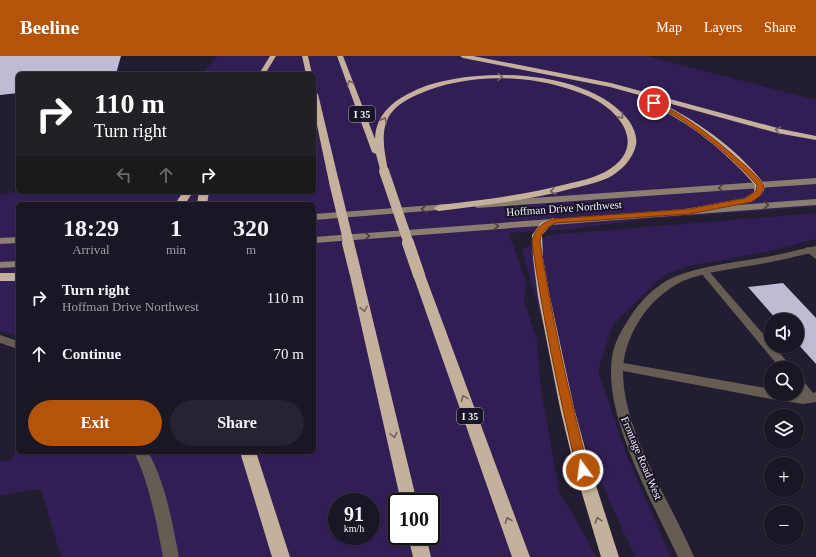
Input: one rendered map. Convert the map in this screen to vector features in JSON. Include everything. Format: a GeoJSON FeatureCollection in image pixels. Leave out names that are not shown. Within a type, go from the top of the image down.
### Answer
{"type":"FeatureCollection","features":[{"type":"Feature","properties":{"kind":"highway"},"geometry":{"type":"LineString","coordinates":[[263,72],[273,56]]}},
{"type":"Feature","properties":{"kind":"highway"},"geometry":{"type":"LineString","coordinates":[[305,56],[309,72]]}},
{"type":"Feature","properties":{"kind":"highway","name":"I 35"},"geometry":{"type":"LineString","coordinates":[[340,56],[384,172],[521,557]]}},
{"type":"Feature","properties":{"kind":"highway"},"geometry":{"type":"LineString","coordinates":[[463,56],[611,85],[780,131],[816,138]]}},
{"type":"Feature","properties":{"kind":"highway"},"geometry":{"type":"LineString","coordinates":[[557,74],[627,93],[676,113],[701,130],[749,172],[760,185],[760,191],[748,200],[689,211]]}},
{"type":"Feature","properties":{"kind":"highway"},"geometry":{"type":"LineString","coordinates":[[384,172],[379,136],[382,123],[388,111],[416,92],[428,87],[457,80],[490,77],[514,78],[544,82],[578,90],[593,95],[615,109],[624,118],[633,135],[633,145],[629,155],[622,165],[609,174],[559,190],[439,208]]}},
{"type":"Feature","properties":{"kind":"highway"},"geometry":{"type":"LineString","coordinates":[[316,103],[407,493]]}},
{"type":"Feature","properties":{"kind":"highway"},"geometry":{"type":"LineString","coordinates":[[553,221],[544,225],[537,235],[538,258],[544,298],[567,408],[583,470],[610,557]]}},
{"type":"Feature","properties":{"kind":"highway"},"geometry":{"type":"LineString","coordinates":[[0,277],[16,277]]}},
{"type":"Feature","properties":{"kind":"highway"},"geometry":{"type":"LineString","coordinates":[[249,454],[281,557]]}},
{"type":"Feature","properties":{"kind":"highway"},"geometry":{"type":"LineString","coordinates":[[419,545],[422,557]]}},
{"type":"Feature","properties":{"kind":"main road","name":"Hoffman Drive Northwest"},"geometry":{"type":"LineString","coordinates":[[316,217],[816,181]]}},
{"type":"Feature","properties":{"kind":"main road","name":"Hoffman Drive Northwest"},"geometry":{"type":"LineString","coordinates":[[316,240],[816,202]]}},
{"type":"Feature","properties":{"kind":"main road"},"geometry":{"type":"LineString","coordinates":[[0,241],[16,240]]}},
{"type":"Feature","properties":{"kind":"main road"},"geometry":{"type":"LineString","coordinates":[[0,265],[16,264]]}},
{"type":"Feature","properties":{"kind":"street","name":"Frontage Road West"},"geometry":{"type":"LineString","coordinates":[[686,557],[629,433],[620,404],[617,377],[625,334],[648,301],[664,288],[678,280],[704,271],[813,252]]}},
{"type":"Feature","properties":{"kind":"street"},"geometry":{"type":"LineString","coordinates":[[0,339],[16,345]]}},
{"type":"Feature","properties":{"kind":"street"},"geometry":{"type":"LineString","coordinates":[[142,454],[147,461],[158,499],[171,557]]}},
{"type":"Feature","properties":{"kind":"lane"},"geometry":{"type":"LineString","coordinates":[[704,271],[780,361]]}},
{"type":"Feature","properties":{"kind":"lane"},"geometry":{"type":"LineString","coordinates":[[618,366],[764,393]]}},
{"type":"Feature","properties":{"kind":"lane"},"geometry":{"type":"LineString","coordinates":[[804,388],[814,398]]}},
{"type":"Feature","properties":{"kind":"lane"},"geometry":{"type":"LineString","coordinates":[[804,399],[814,398]]}},
{"type":"Feature","properties":{"kind":"shaded area"},"geometry":{"type":"Polygon","coordinates":[[[217,56],[647,56],[816,100],[816,207],[648,219],[571,229],[509,233],[526,282],[524,300],[537,341],[541,389],[559,491],[597,557],[61,557],[41,489],[1,495],[0,497],[0,461],[12,460],[16,447],[16,454],[316,454],[316,202],[16,202],[16,335],[0,330],[0,195],[16,191],[16,194],[316,194],[316,72],[204,72],[217,56]]]}},
{"type":"Feature","properties":{"kind":"shaded area"},"geometry":{"type":"Polygon","coordinates":[[[816,213],[816,239],[766,252],[688,266],[664,275],[613,324],[598,371],[627,456],[671,557],[635,557],[591,460],[547,338],[522,250],[549,235],[816,213]]]}},
{"type":"Feature","properties":{"kind":"building"},"geometry":{"type":"Polygon","coordinates":[[[0,56],[121,56],[117,72],[16,72],[16,93],[0,95],[0,56]]]}},
{"type":"Feature","properties":{"kind":"building"},"geometry":{"type":"Polygon","coordinates":[[[783,283],[816,318],[816,364],[804,351],[804,313],[771,313],[748,287],[783,283]]]}},
{"type":"Feature","properties":{"kind":"route"},"geometry":{"type":"LineString","coordinates":[[583,470],[567,408],[544,298],[536,242],[540,229],[544,225],[553,221],[689,211],[736,203],[748,200],[760,191],[760,185],[749,172],[718,144],[688,120],[654,103]]}}]}
